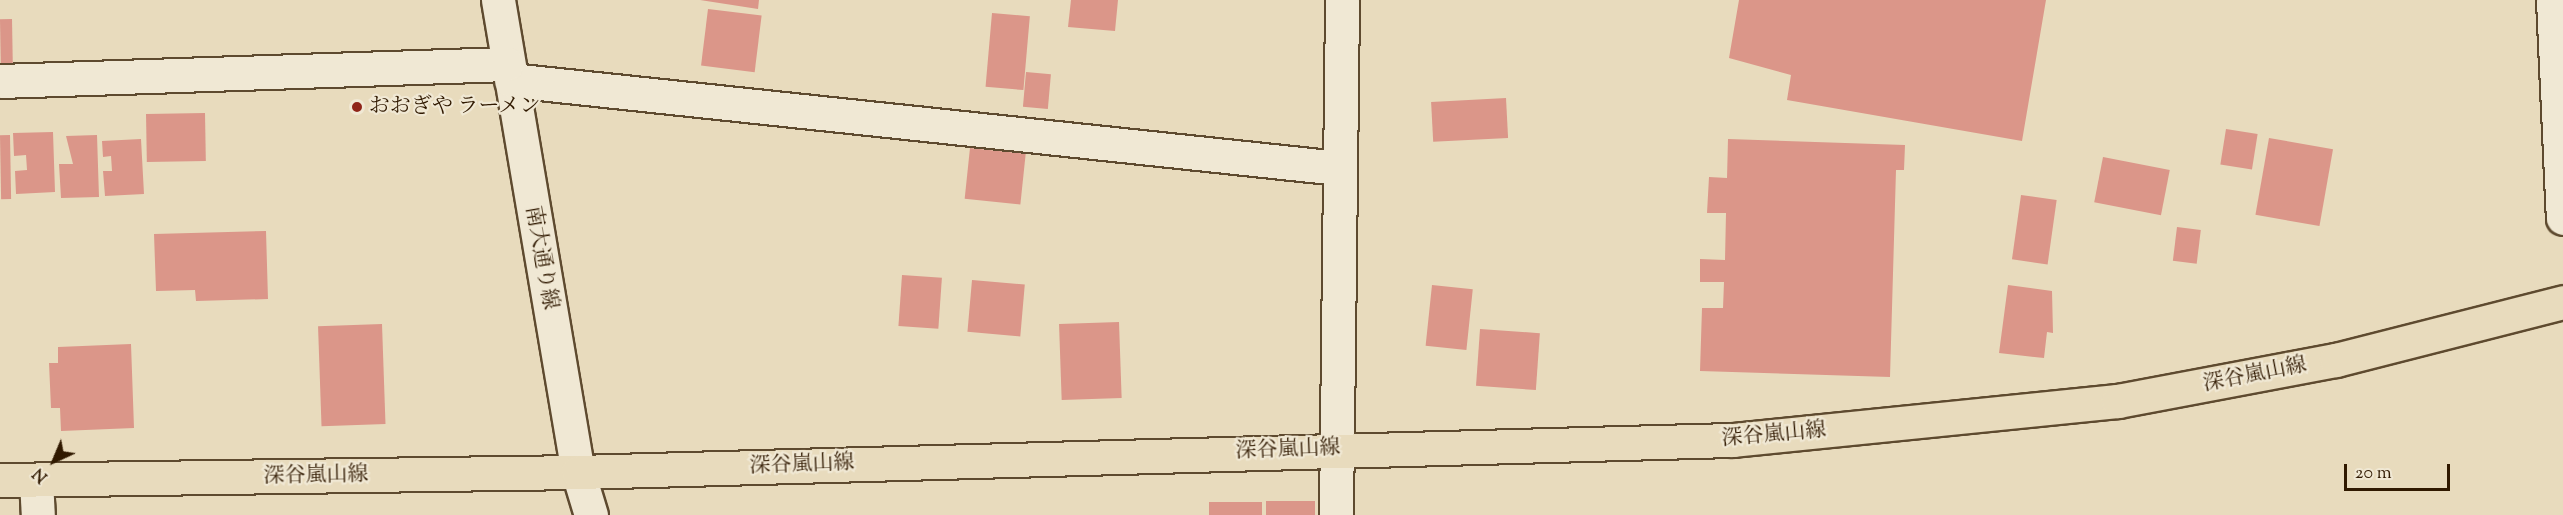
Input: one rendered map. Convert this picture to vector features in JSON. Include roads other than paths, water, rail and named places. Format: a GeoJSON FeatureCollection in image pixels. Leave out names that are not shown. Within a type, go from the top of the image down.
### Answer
{"type":"FeatureCollection","features":[{"type":"Feature","properties":{"kind":"main road","name":"深谷嵐山線"},"geometry":{"type":"LineString","coordinates":[[0,480],[578,472],[1337,448],[1732,440],[2118,401],[2336,360],[2563,302]]}},
{"type":"Feature","properties":{"kind":"street","name":"南大通り線"},"geometry":{"type":"LineString","coordinates":[[498,0],[578,472],[591,515]]}},
{"type":"Feature","properties":{"kind":"street"},"geometry":{"type":"LineString","coordinates":[[1336,515],[1338,168],[1342,0]]}},
{"type":"Feature","properties":{"kind":"street"},"geometry":{"type":"LineString","coordinates":[[2553,0],[2563,218]]}},
{"type":"Feature","properties":{"kind":"street"},"geometry":{"type":"LineString","coordinates":[[0,81],[509,72],[1338,168]]}},
{"type":"Feature","properties":{"kind":"street"},"geometry":{"type":"LineString","coordinates":[[36,480],[38,515]]}},
{"type":"Feature","properties":{"kind":"place","name":"おおぎや ラーメン"},"geometry":{"type":"Point","coordinates":[357,107]}}]}
